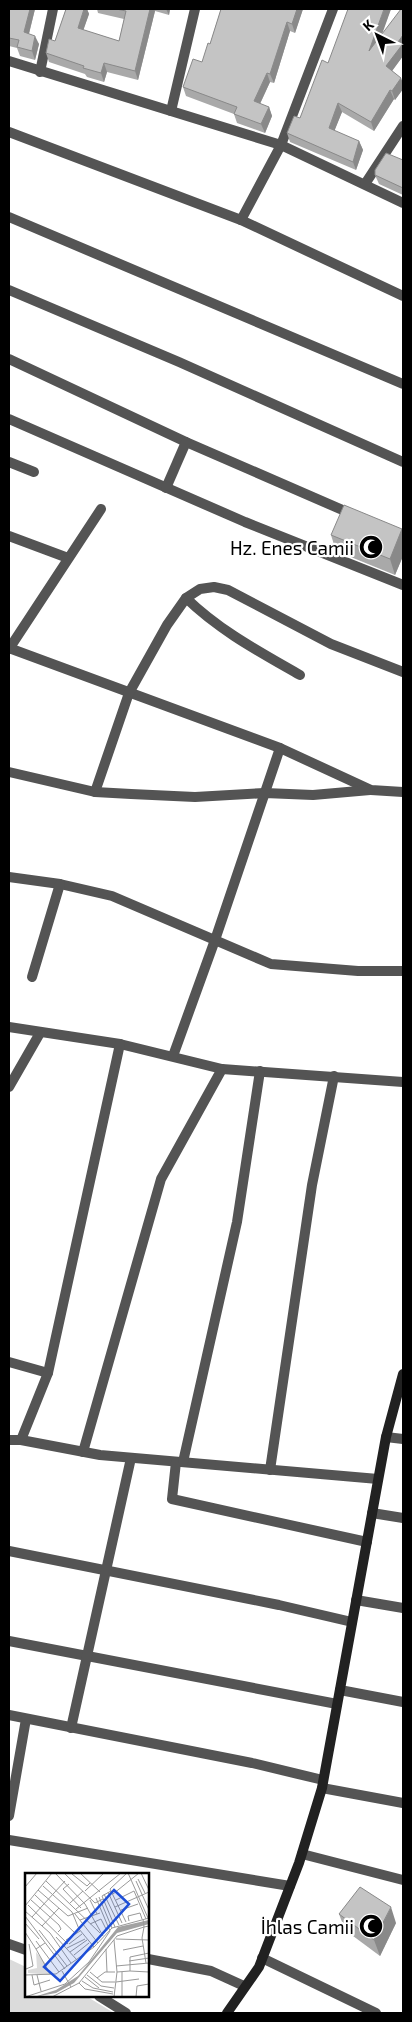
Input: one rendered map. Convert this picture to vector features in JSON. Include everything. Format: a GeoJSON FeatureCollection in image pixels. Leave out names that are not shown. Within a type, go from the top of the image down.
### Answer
{"type":"FeatureCollection","features":[{"type":"Feature","properties":{"kind":"main road"},"geometry":{"type":"LineString","coordinates":[[227,2013],[262,1958],[302,1854],[323,1784],[386,1437],[403,1374]]}},
{"type":"Feature","properties":{"kind":"street"},"geometry":{"type":"LineString","coordinates":[[40,72],[53,9]]}},
{"type":"Feature","properties":{"kind":"street"},"geometry":{"type":"LineString","coordinates":[[171,110],[195,9]]}},
{"type":"Feature","properties":{"kind":"street"},"geometry":{"type":"LineString","coordinates":[[241,220],[281,145],[333,9]]}},
{"type":"Feature","properties":{"kind":"street"},"geometry":{"type":"LineString","coordinates":[[9,62],[281,145],[403,203]]}},
{"type":"Feature","properties":{"kind":"street"},"geometry":{"type":"LineString","coordinates":[[365,184],[403,126]]}},
{"type":"Feature","properties":{"kind":"street"},"geometry":{"type":"LineString","coordinates":[[9,132],[241,220],[403,296]]}},
{"type":"Feature","properties":{"kind":"street"},"geometry":{"type":"LineString","coordinates":[[9,217],[403,384]]}},
{"type":"Feature","properties":{"kind":"street"},"geometry":{"type":"LineString","coordinates":[[9,290],[170,358],[403,462]]}},
{"type":"Feature","properties":{"kind":"street"},"geometry":{"type":"LineString","coordinates":[[9,359],[186,442],[368,521]]}},
{"type":"Feature","properties":{"kind":"street"},"geometry":{"type":"LineString","coordinates":[[9,419],[166,488],[403,585]]}},
{"type":"Feature","properties":{"kind":"street"},"geometry":{"type":"LineString","coordinates":[[166,488],[186,442]]}},
{"type":"Feature","properties":{"kind":"street"},"geometry":{"type":"LineString","coordinates":[[9,462],[34,472]]}},
{"type":"Feature","properties":{"kind":"street"},"geometry":{"type":"LineString","coordinates":[[101,509],[9,648],[280,748],[371,790]]}},
{"type":"Feature","properties":{"kind":"street"},"geometry":{"type":"LineString","coordinates":[[9,536],[68,558]]}},
{"type":"Feature","properties":{"kind":"street"},"geometry":{"type":"LineString","coordinates":[[95,792],[129,693],[167,625],[186,598],[200,589],[214,587],[228,590],[331,644],[403,672]]}},
{"type":"Feature","properties":{"kind":"street"},"geometry":{"type":"LineString","coordinates":[[186,598],[205,616],[231,635],[300,675]]}},
{"type":"Feature","properties":{"kind":"street"},"geometry":{"type":"LineString","coordinates":[[173,1056],[215,940],[280,748]]}},
{"type":"Feature","properties":{"kind":"street"},"geometry":{"type":"LineString","coordinates":[[9,772],[95,792],[194,797],[265,793],[313,795],[371,790],[403,792]]}},
{"type":"Feature","properties":{"kind":"street"},"geometry":{"type":"LineString","coordinates":[[9,877],[60,884],[112,896],[271,964],[358,971],[403,971]]}},
{"type":"Feature","properties":{"kind":"street"},"geometry":{"type":"LineString","coordinates":[[32,977],[60,884]]}},
{"type":"Feature","properties":{"kind":"street"},"geometry":{"type":"LineString","coordinates":[[9,1027],[120,1044],[222,1069],[403,1082]]}},
{"type":"Feature","properties":{"kind":"street"},"geometry":{"type":"LineString","coordinates":[[9,1087],[40,1033]]}},
{"type":"Feature","properties":{"kind":"street"},"geometry":{"type":"LineString","coordinates":[[21,1440],[48,1373],[120,1044]]}},
{"type":"Feature","properties":{"kind":"street"},"geometry":{"type":"LineString","coordinates":[[83,1452],[162,1179],[222,1069]]}},
{"type":"Feature","properties":{"kind":"street"},"geometry":{"type":"LineString","coordinates":[[260,1071],[237,1222],[179,1462],[172,1499],[367,1542]]}},
{"type":"Feature","properties":{"kind":"street"},"geometry":{"type":"LineString","coordinates":[[270,1470],[312,1185],[334,1076]]}},
{"type":"Feature","properties":{"kind":"street"},"geometry":{"type":"LineString","coordinates":[[9,1362],[48,1373]]}},
{"type":"Feature","properties":{"kind":"street"},"geometry":{"type":"LineString","coordinates":[[386,1437],[403,1439]]}},
{"type":"Feature","properties":{"kind":"street"},"geometry":{"type":"LineString","coordinates":[[9,1440],[21,1440],[83,1452],[131,1458],[378,1479]]}},
{"type":"Feature","properties":{"kind":"street"},"geometry":{"type":"LineString","coordinates":[[71,1728],[131,1458]]}},
{"type":"Feature","properties":{"kind":"street"},"geometry":{"type":"LineString","coordinates":[[372,1513],[403,1518]]}},
{"type":"Feature","properties":{"kind":"street"},"geometry":{"type":"LineString","coordinates":[[9,1551],[279,1605],[352,1622]]}},
{"type":"Feature","properties":{"kind":"street"},"geometry":{"type":"LineString","coordinates":[[356,1600],[403,1608]]}},
{"type":"Feature","properties":{"kind":"street"},"geometry":{"type":"LineString","coordinates":[[9,1641],[337,1704]]}},
{"type":"Feature","properties":{"kind":"street"},"geometry":{"type":"LineString","coordinates":[[340,1690],[403,1702]]}},
{"type":"Feature","properties":{"kind":"street"},"geometry":{"type":"LineString","coordinates":[[9,1716],[71,1728],[403,1803]]}},
{"type":"Feature","properties":{"kind":"street"},"geometry":{"type":"LineString","coordinates":[[9,1816],[26,1719]]}},
{"type":"Feature","properties":{"kind":"street"},"geometry":{"type":"LineString","coordinates":[[9,1840],[290,1886]]}},
{"type":"Feature","properties":{"kind":"street"},"geometry":{"type":"LineString","coordinates":[[302,1854],[403,1880]]}},
{"type":"Feature","properties":{"kind":"street"},"geometry":{"type":"LineString","coordinates":[[9,1944],[25,1950]]}},
{"type":"Feature","properties":{"kind":"street"},"geometry":{"type":"LineString","coordinates":[[262,1958],[376,2013]]}},
{"type":"Feature","properties":{"kind":"street"},"geometry":{"type":"LineString","coordinates":[[149,1959],[210,1971],[244,1986]]}},
{"type":"Feature","properties":{"kind":"street"},"geometry":{"type":"LineString","coordinates":[[101,1997],[126,2013]]}},
{"type":"Feature","properties":{"kind":"shaded area"},"geometry":{"type":"Polygon","coordinates":[[[9,1959],[25,1967],[25,1997],[88,1997],[114,2013],[9,2013],[9,1959]]]}},
{"type":"Feature","properties":{"kind":"building"},"geometry":{"type":"Polygon","coordinates":[[[9,9],[30,9],[24,32],[35,36],[32,51],[17,47],[19,40],[9,38],[9,9]]]}},
{"type":"Feature","properties":{"kind":"building"},"geometry":{"type":"Polygon","coordinates":[[[66,9],[84,9],[78,28],[119,41],[126,11],[116,9],[150,9],[135,71],[104,63],[101,73],[46,53],[49,39],[55,41],[66,9]]]}},
{"type":"Feature","properties":{"kind":"building"},"geometry":{"type":"Polygon","coordinates":[[[221,9],[297,9],[292,24],[287,22],[270,74],[267,73],[254,101],[269,107],[261,124],[234,114],[237,107],[183,87],[193,59],[202,62],[221,9]]]}},
{"type":"Feature","properties":{"kind":"building"},"geometry":{"type":"Polygon","coordinates":[[[348,9],[384,9],[369,51],[401,9],[403,9],[403,35],[398,42],[402,45],[386,66],[401,78],[392,91],[390,90],[371,122],[338,103],[329,128],[359,141],[353,162],[287,133],[294,116],[300,118],[322,60],[328,63],[348,9]]]}},
{"type":"Feature","properties":{"kind":"building"},"geometry":{"type":"Polygon","coordinates":[[[386,153],[403,160],[403,188],[375,175],[375,170],[386,153]]]}},
{"type":"Feature","properties":{"kind":"building"},"geometry":{"type":"Polygon","coordinates":[[[344,505],[402,529],[390,559],[331,535],[344,505]]]}},
{"type":"Feature","properties":{"kind":"building"},"geometry":{"type":"Polygon","coordinates":[[[360,1887],[391,1907],[374,1940],[339,1914],[360,1887]]]}},
{"type":"Feature","properties":{"kind":"place","name":"Hz. Enes Camii"},"geometry":{"type":"Point","coordinates":[371,547]}},
{"type":"Feature","properties":{"kind":"place","name":"İhlas Camii"},"geometry":{"type":"Point","coordinates":[371,1926]}}]}
